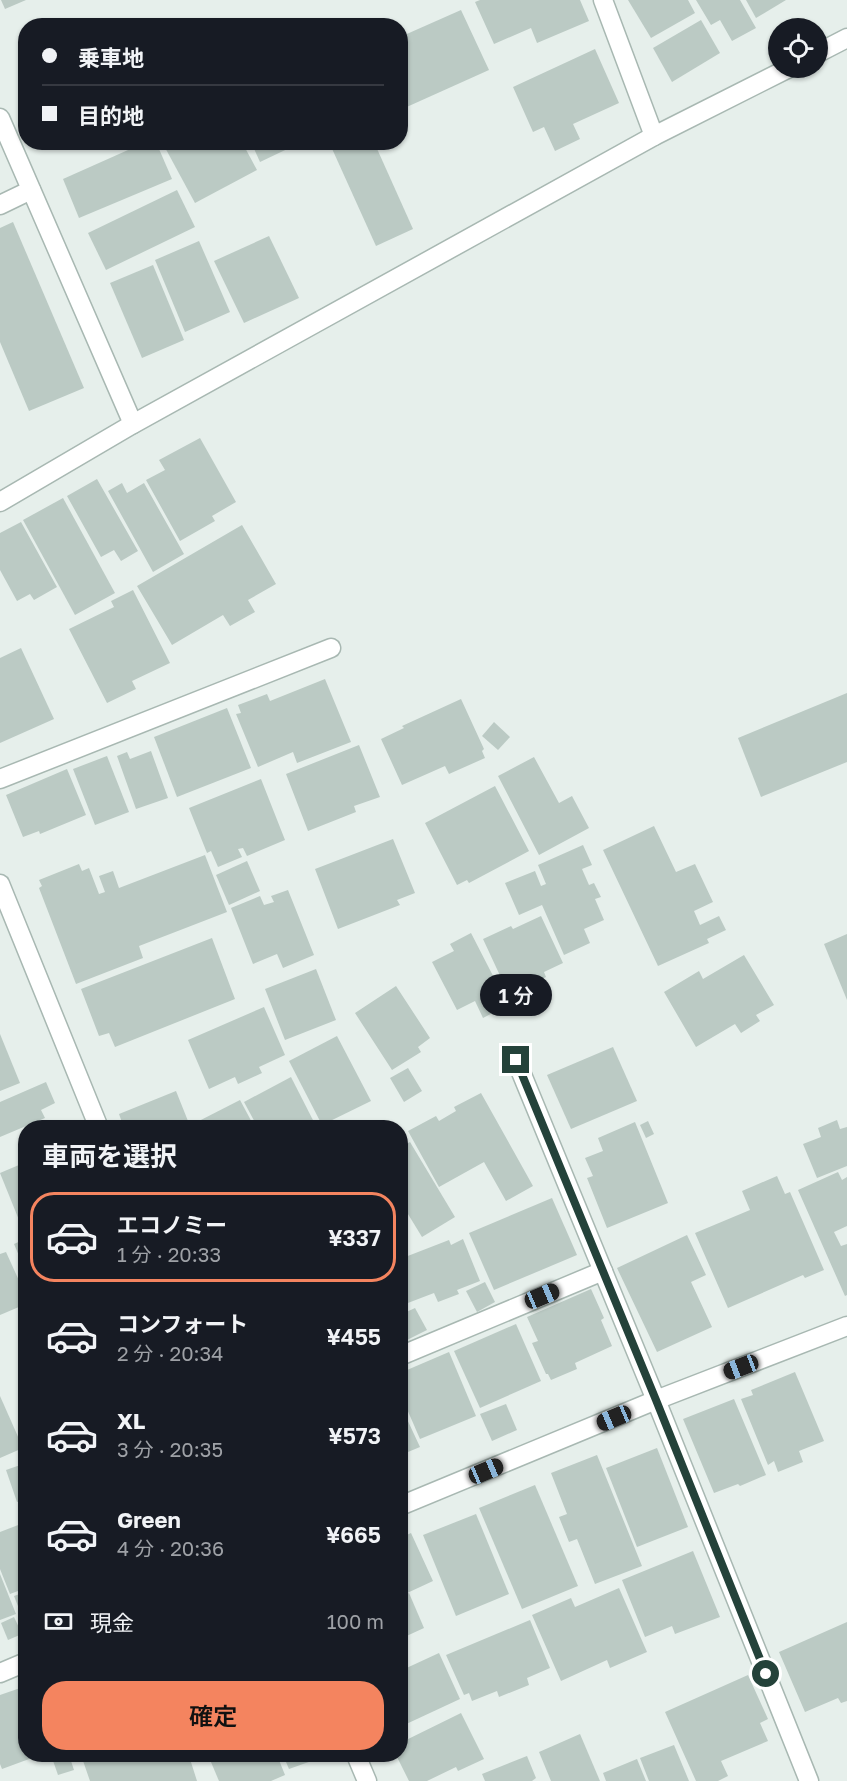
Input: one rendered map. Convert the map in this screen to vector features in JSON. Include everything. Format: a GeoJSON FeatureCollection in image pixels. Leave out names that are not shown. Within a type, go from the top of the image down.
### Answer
{"type":"FeatureCollection","features":[{"type":"Feature","properties":{"kind":"street"},"geometry":{"type":"LineString","coordinates":[[603,0],[654,136]]}},
{"type":"Feature","properties":{"kind":"street"},"geometry":{"type":"LineString","coordinates":[[828,48],[847,38]]}},
{"type":"Feature","properties":{"kind":"street"},"geometry":{"type":"LineString","coordinates":[[0,502],[133,424],[654,136],[769,78]]}},
{"type":"Feature","properties":{"kind":"street"},"geometry":{"type":"LineString","coordinates":[[0,118],[133,424]]}},
{"type":"Feature","properties":{"kind":"street"},"geometry":{"type":"LineString","coordinates":[[0,205],[32,190]]}},
{"type":"Feature","properties":{"kind":"street"},"geometry":{"type":"LineString","coordinates":[[0,779],[331,648]]}},
{"type":"Feature","properties":{"kind":"street"},"geometry":{"type":"LineString","coordinates":[[0,884],[96,1120]]}},
{"type":"Feature","properties":{"kind":"street"},"geometry":{"type":"LineString","coordinates":[[516,1060],[809,1781]]}},
{"type":"Feature","properties":{"kind":"street"},"geometry":{"type":"LineString","coordinates":[[408,1353],[603,1271]]}},
{"type":"Feature","properties":{"kind":"street"},"geometry":{"type":"LineString","coordinates":[[408,1503],[656,1400],[847,1326]]}},
{"type":"Feature","properties":{"kind":"street"},"geometry":{"type":"LineString","coordinates":[[0,1673],[18,1665]]}},
{"type":"Feature","properties":{"kind":"street"},"geometry":{"type":"LineString","coordinates":[[359,1762],[367,1781]]}},
{"type":"Feature","properties":{"kind":"building"},"geometry":{"type":"Polygon","coordinates":[[[1,0],[26,0],[5,9],[1,0]]]}},
{"type":"Feature","properties":{"kind":"building"},"geometry":{"type":"Polygon","coordinates":[[[480,0],[580,0],[589,21],[537,43],[531,28],[494,44],[475,2],[480,0]]]}},
{"type":"Feature","properties":{"kind":"building"},"geometry":{"type":"Polygon","coordinates":[[[628,0],[688,0],[695,13],[651,38],[628,0]]]}},
{"type":"Feature","properties":{"kind":"building"},"geometry":{"type":"Polygon","coordinates":[[[696,0],[740,0],[756,28],[732,41],[720,20],[711,25],[696,0]]]}},
{"type":"Feature","properties":{"kind":"building"},"geometry":{"type":"Polygon","coordinates":[[[746,0],[786,0],[756,18],[746,0]]]}},
{"type":"Feature","properties":{"kind":"building"},"geometry":{"type":"Polygon","coordinates":[[[461,10],[489,70],[408,106],[408,33],[461,10]]]}},
{"type":"Feature","properties":{"kind":"building"},"geometry":{"type":"Polygon","coordinates":[[[701,20],[720,53],[672,82],[653,48],[701,20]]]}},
{"type":"Feature","properties":{"kind":"building"},"geometry":{"type":"Polygon","coordinates":[[[595,49],[619,103],[573,124],[580,139],[555,151],[544,127],[533,132],[513,87],[595,49]]]}},
{"type":"Feature","properties":{"kind":"building"},"geometry":{"type":"Polygon","coordinates":[[[128,150],[159,150],[172,179],[79,218],[63,179],[128,150]]]}},
{"type":"Feature","properties":{"kind":"building"},"geometry":{"type":"Polygon","coordinates":[[[166,150],[246,150],[257,170],[195,203],[166,150]]]}},
{"type":"Feature","properties":{"kind":"building"},"geometry":{"type":"Polygon","coordinates":[[[255,150],[285,150],[260,162],[255,150]]]}},
{"type":"Feature","properties":{"kind":"building"},"geometry":{"type":"Polygon","coordinates":[[[333,150],[378,150],[413,229],[376,246],[333,150]]]}},
{"type":"Feature","properties":{"kind":"building"},"geometry":{"type":"Polygon","coordinates":[[[177,190],[195,227],[106,270],[88,233],[177,190]]]}},
{"type":"Feature","properties":{"kind":"building"},"geometry":{"type":"Polygon","coordinates":[[[13,222],[84,388],[29,411],[0,342],[0,228],[13,222]]]}},
{"type":"Feature","properties":{"kind":"building"},"geometry":{"type":"Polygon","coordinates":[[[269,236],[299,298],[244,323],[214,261],[269,236]]]}},
{"type":"Feature","properties":{"kind":"building"},"geometry":{"type":"Polygon","coordinates":[[[199,241],[230,312],[185,332],[155,260],[199,241]]]}},
{"type":"Feature","properties":{"kind":"building"},"geometry":{"type":"Polygon","coordinates":[[[153,265],[184,340],[142,358],[110,283],[153,265]]]}},
{"type":"Feature","properties":{"kind":"building"},"geometry":{"type":"Polygon","coordinates":[[[200,438],[236,502],[212,516],[215,521],[180,541],[146,480],[165,470],[159,460],[200,438]]]}},
{"type":"Feature","properties":{"kind":"building"},"geometry":{"type":"Polygon","coordinates":[[[97,479],[138,551],[121,561],[114,550],[101,557],[67,496],[97,479]]]}},
{"type":"Feature","properties":{"kind":"building"},"geometry":{"type":"Polygon","coordinates":[[[122,483],[127,493],[144,483],[184,554],[153,572],[108,491],[122,483]]]}},
{"type":"Feature","properties":{"kind":"building"},"geometry":{"type":"Polygon","coordinates":[[[63,498],[115,593],[75,615],[23,520],[63,498]]]}},
{"type":"Feature","properties":{"kind":"building"},"geometry":{"type":"Polygon","coordinates":[[[21,522],[57,587],[34,600],[30,594],[17,601],[0,570],[0,533],[21,522]]]}},
{"type":"Feature","properties":{"kind":"building"},"geometry":{"type":"Polygon","coordinates":[[[242,525],[276,584],[248,600],[255,612],[230,626],[223,615],[172,645],[137,586],[242,525]]]}},
{"type":"Feature","properties":{"kind":"building"},"geometry":{"type":"Polygon","coordinates":[[[133,590],[170,663],[132,681],[136,689],[107,703],[69,629],[114,607],[111,601],[133,590]]]}},
{"type":"Feature","properties":{"kind":"building"},"geometry":{"type":"Polygon","coordinates":[[[21,648],[54,719],[0,743],[0,658],[21,648]]]}},
{"type":"Feature","properties":{"kind":"building"},"geometry":{"type":"Polygon","coordinates":[[[325,679],[351,742],[297,763],[293,752],[258,767],[236,714],[241,713],[238,705],[267,694],[270,701],[325,679]]]}},
{"type":"Feature","properties":{"kind":"building"},"geometry":{"type":"Polygon","coordinates":[[[847,693],[847,762],[761,797],[738,738],[847,693]]]}},
{"type":"Feature","properties":{"kind":"building"},"geometry":{"type":"Polygon","coordinates":[[[461,699],[484,749],[482,751],[485,758],[449,774],[445,766],[402,785],[381,739],[404,728],[402,726],[461,699]]]}},
{"type":"Feature","properties":{"kind":"building"},"geometry":{"type":"Polygon","coordinates":[[[227,708],[251,768],[177,797],[154,737],[227,708]]]}},
{"type":"Feature","properties":{"kind":"building"},"geometry":{"type":"Polygon","coordinates":[[[494,722],[510,737],[498,750],[482,736],[494,722]]]}},
{"type":"Feature","properties":{"kind":"building"},"geometry":{"type":"Polygon","coordinates":[[[359,745],[380,797],[354,806],[356,812],[308,831],[286,774],[359,745]]]}},
{"type":"Feature","properties":{"kind":"building"},"geometry":{"type":"Polygon","coordinates":[[[151,751],[168,798],[136,809],[117,756],[127,752],[130,759],[151,751]]]}},
{"type":"Feature","properties":{"kind":"building"},"geometry":{"type":"Polygon","coordinates":[[[107,756],[129,812],[95,825],[73,769],[107,756]]]}},
{"type":"Feature","properties":{"kind":"building"},"geometry":{"type":"Polygon","coordinates":[[[534,757],[559,803],[572,796],[589,828],[539,855],[498,776],[534,757]]]}},
{"type":"Feature","properties":{"kind":"building"},"geometry":{"type":"Polygon","coordinates":[[[67,769],[86,815],[40,834],[39,831],[23,837],[6,795],[67,769]]]}},
{"type":"Feature","properties":{"kind":"building"},"geometry":{"type":"Polygon","coordinates":[[[261,779],[285,840],[247,856],[243,848],[238,849],[242,857],[218,867],[211,851],[207,853],[189,808],[261,779]]]}},
{"type":"Feature","properties":{"kind":"building"},"geometry":{"type":"Polygon","coordinates":[[[495,786],[529,851],[469,883],[467,880],[457,885],[425,823],[495,786]]]}},
{"type":"Feature","properties":{"kind":"building"},"geometry":{"type":"Polygon","coordinates":[[[654,826],[676,872],[695,864],[713,902],[694,911],[700,925],[719,916],[726,930],[707,939],[709,943],[658,966],[603,850],[654,826]]]}},
{"type":"Feature","properties":{"kind":"building"},"geometry":{"type":"Polygon","coordinates":[[[393,839],[415,893],[397,900],[400,905],[338,929],[315,869],[393,839]]]}},
{"type":"Feature","properties":{"kind":"building"},"geometry":{"type":"Polygon","coordinates":[[[583,845],[592,865],[582,869],[589,885],[594,883],[601,897],[595,899],[604,920],[584,929],[590,943],[564,955],[542,905],[519,915],[505,883],[535,871],[541,886],[546,884],[538,865],[583,845]]]}},
{"type":"Feature","properties":{"kind":"building"},"geometry":{"type":"Polygon","coordinates":[[[205,855],[227,912],[139,946],[143,958],[76,984],[39,888],[42,886],[39,880],[79,864],[82,871],[89,868],[99,894],[105,892],[99,876],[113,871],[119,888],[205,855]]]}},
{"type":"Feature","properties":{"kind":"building"},"geometry":{"type":"Polygon","coordinates":[[[247,861],[260,891],[229,905],[216,875],[247,861]]]}},
{"type":"Feature","properties":{"kind":"building"},"geometry":{"type":"Polygon","coordinates":[[[288,890],[314,955],[283,968],[277,954],[253,964],[231,908],[260,896],[264,905],[274,902],[271,896],[288,890]]]}},
{"type":"Feature","properties":{"kind":"building"},"geometry":{"type":"Polygon","coordinates":[[[541,916],[563,963],[544,972],[546,977],[509,995],[483,939],[541,916]]]}},
{"type":"Feature","properties":{"kind":"building"},"geometry":{"type":"Polygon","coordinates":[[[471,933],[508,1005],[483,1018],[475,1001],[457,1010],[432,962],[454,951],[450,944],[471,933]]]}},
{"type":"Feature","properties":{"kind":"building"},"geometry":{"type":"Polygon","coordinates":[[[847,934],[847,1000],[824,944],[847,934]]]}},
{"type":"Feature","properties":{"kind":"building"},"geometry":{"type":"Polygon","coordinates":[[[212,938],[235,999],[115,1047],[109,1033],[99,1036],[81,989],[212,938]]]}},
{"type":"Feature","properties":{"kind":"building"},"geometry":{"type":"Polygon","coordinates":[[[744,955],[774,1005],[756,1015],[760,1021],[741,1033],[735,1024],[696,1047],[664,992],[699,971],[703,979],[744,955]]]}},
{"type":"Feature","properties":{"kind":"building"},"geometry":{"type":"Polygon","coordinates":[[[316,969],[336,1020],[285,1040],[265,989],[316,969]]]}},
{"type":"Feature","properties":{"kind":"building"},"geometry":{"type":"Polygon","coordinates":[[[396,986],[430,1038],[418,1047],[421,1052],[392,1070],[355,1013],[396,986]]]}},
{"type":"Feature","properties":{"kind":"building"},"geometry":{"type":"Polygon","coordinates":[[[264,1007],[285,1055],[259,1067],[262,1073],[238,1084],[235,1077],[209,1089],[188,1040],[264,1007]]]}},
{"type":"Feature","properties":{"kind":"building"},"geometry":{"type":"Polygon","coordinates":[[[0,1034],[20,1083],[0,1091],[0,1034]]]}},
{"type":"Feature","properties":{"kind":"building"},"geometry":{"type":"Polygon","coordinates":[[[337,1036],[371,1101],[332,1120],[319,1120],[289,1061],[337,1036]]]}},
{"type":"Feature","properties":{"kind":"building"},"geometry":{"type":"Polygon","coordinates":[[[613,1047],[637,1101],[571,1129],[547,1075],[613,1047]]]}},
{"type":"Feature","properties":{"kind":"building"},"geometry":{"type":"Polygon","coordinates":[[[408,1068],[422,1091],[404,1102],[390,1078],[408,1068]]]}},
{"type":"Feature","properties":{"kind":"building"},"geometry":{"type":"Polygon","coordinates":[[[291,1077],[313,1120],[254,1120],[244,1102],[291,1077]]]}},
{"type":"Feature","properties":{"kind":"building"},"geometry":{"type":"Polygon","coordinates":[[[46,1082],[55,1103],[41,1110],[45,1118],[18,1120],[18,1129],[0,1137],[0,1102],[46,1082]]]}},
{"type":"Feature","properties":{"kind":"building"},"geometry":{"type":"Polygon","coordinates":[[[176,1091],[188,1120],[121,1120],[119,1114],[176,1091]]]}},
{"type":"Feature","properties":{"kind":"building"},"geometry":{"type":"Polygon","coordinates":[[[481,1093],[533,1186],[506,1201],[484,1162],[439,1187],[408,1131],[436,1116],[439,1121],[456,1111],[454,1107],[481,1093]]]}},
{"type":"Feature","properties":{"kind":"building"},"geometry":{"type":"Polygon","coordinates":[[[240,1100],[251,1120],[201,1120],[240,1100]]]}},
{"type":"Feature","properties":{"kind":"building"},"geometry":{"type":"Polygon","coordinates":[[[837,1120],[840,1129],[847,1127],[847,1166],[817,1178],[803,1144],[821,1137],[818,1128],[837,1120]]]}},
{"type":"Feature","properties":{"kind":"building"},"geometry":{"type":"Polygon","coordinates":[[[648,1121],[654,1134],[646,1138],[640,1125],[648,1121]]]}},
{"type":"Feature","properties":{"kind":"building"},"geometry":{"type":"Polygon","coordinates":[[[635,1122],[668,1203],[607,1228],[587,1178],[593,1176],[585,1158],[603,1151],[598,1138],[635,1122]]]}},
{"type":"Feature","properties":{"kind":"building"},"geometry":{"type":"Polygon","coordinates":[[[410,1142],[455,1217],[422,1237],[408,1214],[408,1143],[410,1142]]]}},
{"type":"Feature","properties":{"kind":"building"},"geometry":{"type":"Polygon","coordinates":[[[18,1165],[18,1218],[0,1173],[18,1165]]]}},
{"type":"Feature","properties":{"kind":"building"},"geometry":{"type":"Polygon","coordinates":[[[838,1172],[842,1180],[847,1177],[847,1226],[834,1232],[841,1246],[847,1244],[847,1295],[845,1296],[798,1190],[838,1172]]]}},
{"type":"Feature","properties":{"kind":"building"},"geometry":{"type":"Polygon","coordinates":[[[777,1176],[785,1194],[790,1192],[824,1270],[805,1278],[803,1275],[728,1308],[695,1233],[750,1210],[742,1191],[777,1176]]]}},
{"type":"Feature","properties":{"kind":"building"},"geometry":{"type":"Polygon","coordinates":[[[552,1198],[577,1255],[494,1290],[469,1233],[552,1198]]]}},
{"type":"Feature","properties":{"kind":"building"},"geometry":{"type":"Polygon","coordinates":[[[687,1235],[706,1275],[691,1282],[712,1327],[657,1352],[617,1268],[687,1235]]]}},
{"type":"Feature","properties":{"kind":"building"},"geometry":{"type":"Polygon","coordinates":[[[463,1239],[480,1281],[457,1290],[459,1294],[438,1302],[434,1293],[408,1303],[408,1256],[449,1240],[451,1245],[463,1239]]]}},
{"type":"Feature","properties":{"kind":"building"},"geometry":{"type":"Polygon","coordinates":[[[18,1242],[18,1253],[14,1244],[18,1242]]]}},
{"type":"Feature","properties":{"kind":"building"},"geometry":{"type":"Polygon","coordinates":[[[6,1252],[18,1278],[18,1307],[0,1315],[0,1254],[6,1252]]]}},
{"type":"Feature","properties":{"kind":"building"},"geometry":{"type":"Polygon","coordinates":[[[485,1282],[495,1302],[477,1312],[466,1291],[485,1282]]]}},
{"type":"Feature","properties":{"kind":"building"},"geometry":{"type":"Polygon","coordinates":[[[591,1289],[604,1318],[601,1320],[612,1346],[575,1363],[577,1369],[551,1380],[532,1343],[538,1341],[527,1317],[591,1289]]]}},
{"type":"Feature","properties":{"kind":"building"},"geometry":{"type":"Polygon","coordinates":[[[415,1308],[427,1330],[408,1340],[408,1311],[415,1308]]]}},
{"type":"Feature","properties":{"kind":"building"},"geometry":{"type":"Polygon","coordinates":[[[516,1324],[541,1381],[480,1408],[454,1351],[516,1324]]]}},
{"type":"Feature","properties":{"kind":"building"},"geometry":{"type":"Polygon","coordinates":[[[449,1352],[476,1416],[420,1439],[408,1411],[408,1370],[449,1352]]]}},
{"type":"Feature","properties":{"kind":"building"},"geometry":{"type":"Polygon","coordinates":[[[795,1372],[824,1441],[799,1451],[803,1462],[778,1472],[774,1461],[768,1465],[741,1399],[753,1395],[751,1390],[795,1372]]]}},
{"type":"Feature","properties":{"kind":"building"},"geometry":{"type":"Polygon","coordinates":[[[0,1396],[18,1437],[18,1450],[0,1458],[0,1396]]]}},
{"type":"Feature","properties":{"kind":"building"},"geometry":{"type":"Polygon","coordinates":[[[734,1399],[766,1475],[740,1486],[738,1484],[714,1493],[683,1419],[734,1399]]]}},
{"type":"Feature","properties":{"kind":"building"},"geometry":{"type":"Polygon","coordinates":[[[506,1404],[517,1430],[492,1441],[480,1414],[506,1404]]]}},
{"type":"Feature","properties":{"kind":"building"},"geometry":{"type":"Polygon","coordinates":[[[408,1421],[420,1447],[408,1452],[408,1421]]]}},
{"type":"Feature","properties":{"kind":"building"},"geometry":{"type":"Polygon","coordinates":[[[657,1448],[688,1527],[637,1547],[606,1468],[657,1448]]]}},
{"type":"Feature","properties":{"kind":"building"},"geometry":{"type":"Polygon","coordinates":[[[597,1455],[642,1566],[595,1584],[577,1539],[569,1542],[559,1517],[567,1514],[551,1473],[597,1455]]]}},
{"type":"Feature","properties":{"kind":"building"},"geometry":{"type":"Polygon","coordinates":[[[18,1466],[18,1502],[17,1502],[6,1470],[18,1466]]]}},
{"type":"Feature","properties":{"kind":"building"},"geometry":{"type":"Polygon","coordinates":[[[535,1485],[578,1586],[522,1609],[479,1508],[535,1485]]]}},
{"type":"Feature","properties":{"kind":"building"},"geometry":{"type":"Polygon","coordinates":[[[476,1514],[509,1594],[456,1616],[423,1535],[476,1514]]]}},
{"type":"Feature","properties":{"kind":"building"},"geometry":{"type":"Polygon","coordinates":[[[18,1525],[18,1591],[10,1594],[0,1569],[0,1532],[18,1525]]]}},
{"type":"Feature","properties":{"kind":"building"},"geometry":{"type":"Polygon","coordinates":[[[411,1533],[433,1581],[408,1593],[408,1534],[411,1533]]]}},
{"type":"Feature","properties":{"kind":"building"},"geometry":{"type":"Polygon","coordinates":[[[693,1551],[720,1617],[675,1634],[672,1626],[645,1637],[622,1580],[693,1551]]]}},
{"type":"Feature","properties":{"kind":"building"},"geometry":{"type":"Polygon","coordinates":[[[0,1574],[16,1614],[0,1620],[0,1574]]]}},
{"type":"Feature","properties":{"kind":"building"},"geometry":{"type":"Polygon","coordinates":[[[619,1588],[647,1652],[610,1668],[607,1660],[561,1681],[532,1615],[571,1598],[575,1607],[619,1588]]]}},
{"type":"Feature","properties":{"kind":"building"},"geometry":{"type":"Polygon","coordinates":[[[408,1593],[424,1628],[408,1635],[408,1593]]]}},
{"type":"Feature","properties":{"kind":"building"},"geometry":{"type":"Polygon","coordinates":[[[18,1595],[18,1606],[14,1596],[18,1595]]]}},
{"type":"Feature","properties":{"kind":"building"},"geometry":{"type":"Polygon","coordinates":[[[14,1617],[18,1626],[18,1636],[8,1640],[1,1623],[14,1617]]]}},
{"type":"Feature","properties":{"kind":"building"},"geometry":{"type":"Polygon","coordinates":[[[530,1620],[550,1668],[527,1678],[529,1685],[499,1697],[497,1691],[472,1701],[469,1693],[464,1695],[446,1655],[530,1620]]]}},
{"type":"Feature","properties":{"kind":"building"},"geometry":{"type":"Polygon","coordinates":[[[847,1622],[847,1701],[841,1703],[838,1698],[805,1712],[779,1652],[847,1622]]]}},
{"type":"Feature","properties":{"kind":"building"},"geometry":{"type":"Polygon","coordinates":[[[439,1653],[460,1699],[408,1723],[408,1667],[439,1653]]]}},
{"type":"Feature","properties":{"kind":"building"},"geometry":{"type":"Polygon","coordinates":[[[748,1675],[768,1719],[760,1723],[768,1741],[721,1761],[728,1776],[718,1781],[696,1781],[665,1712],[748,1675]]]}},
{"type":"Feature","properties":{"kind":"building"},"geometry":{"type":"Polygon","coordinates":[[[18,1689],[18,1762],[21,1762],[2,1769],[0,1764],[0,1695],[18,1689]]]}},
{"type":"Feature","properties":{"kind":"building"},"geometry":{"type":"Polygon","coordinates":[[[461,1713],[484,1759],[458,1771],[456,1767],[427,1781],[409,1781],[400,1762],[408,1762],[408,1739],[461,1713]]]}},
{"type":"Feature","properties":{"kind":"building"},"geometry":{"type":"Polygon","coordinates":[[[580,1734],[600,1781],[551,1781],[539,1752],[580,1734]]]}},
{"type":"Feature","properties":{"kind":"building"},"geometry":{"type":"Polygon","coordinates":[[[674,1745],[689,1781],[649,1781],[640,1758],[674,1745]]]}},
{"type":"Feature","properties":{"kind":"building"},"geometry":{"type":"Polygon","coordinates":[[[527,1756],[536,1778],[532,1781],[485,1781],[482,1774],[527,1756]]]}},
{"type":"Feature","properties":{"kind":"building"},"geometry":{"type":"Polygon","coordinates":[[[637,1759],[646,1781],[606,1781],[603,1773],[637,1759]]]}},
{"type":"Feature","properties":{"kind":"building"},"geometry":{"type":"Polygon","coordinates":[[[53,1762],[71,1762],[74,1770],[58,1775],[53,1762]]]}},
{"type":"Feature","properties":{"kind":"building"},"geometry":{"type":"Polygon","coordinates":[[[83,1762],[191,1762],[197,1781],[90,1781],[83,1762]]]}},
{"type":"Feature","properties":{"kind":"building"},"geometry":{"type":"Polygon","coordinates":[[[211,1762],[280,1762],[285,1775],[271,1781],[219,1781],[211,1762]]]}},
{"type":"Feature","properties":{"kind":"building"},"geometry":{"type":"Polygon","coordinates":[[[286,1762],[309,1762],[289,1769],[286,1762]]]}},
{"type":"Feature","properties":{"kind":"route"},"geometry":{"type":"LineString","coordinates":[[516,1060],[766,1674]]}}]}
